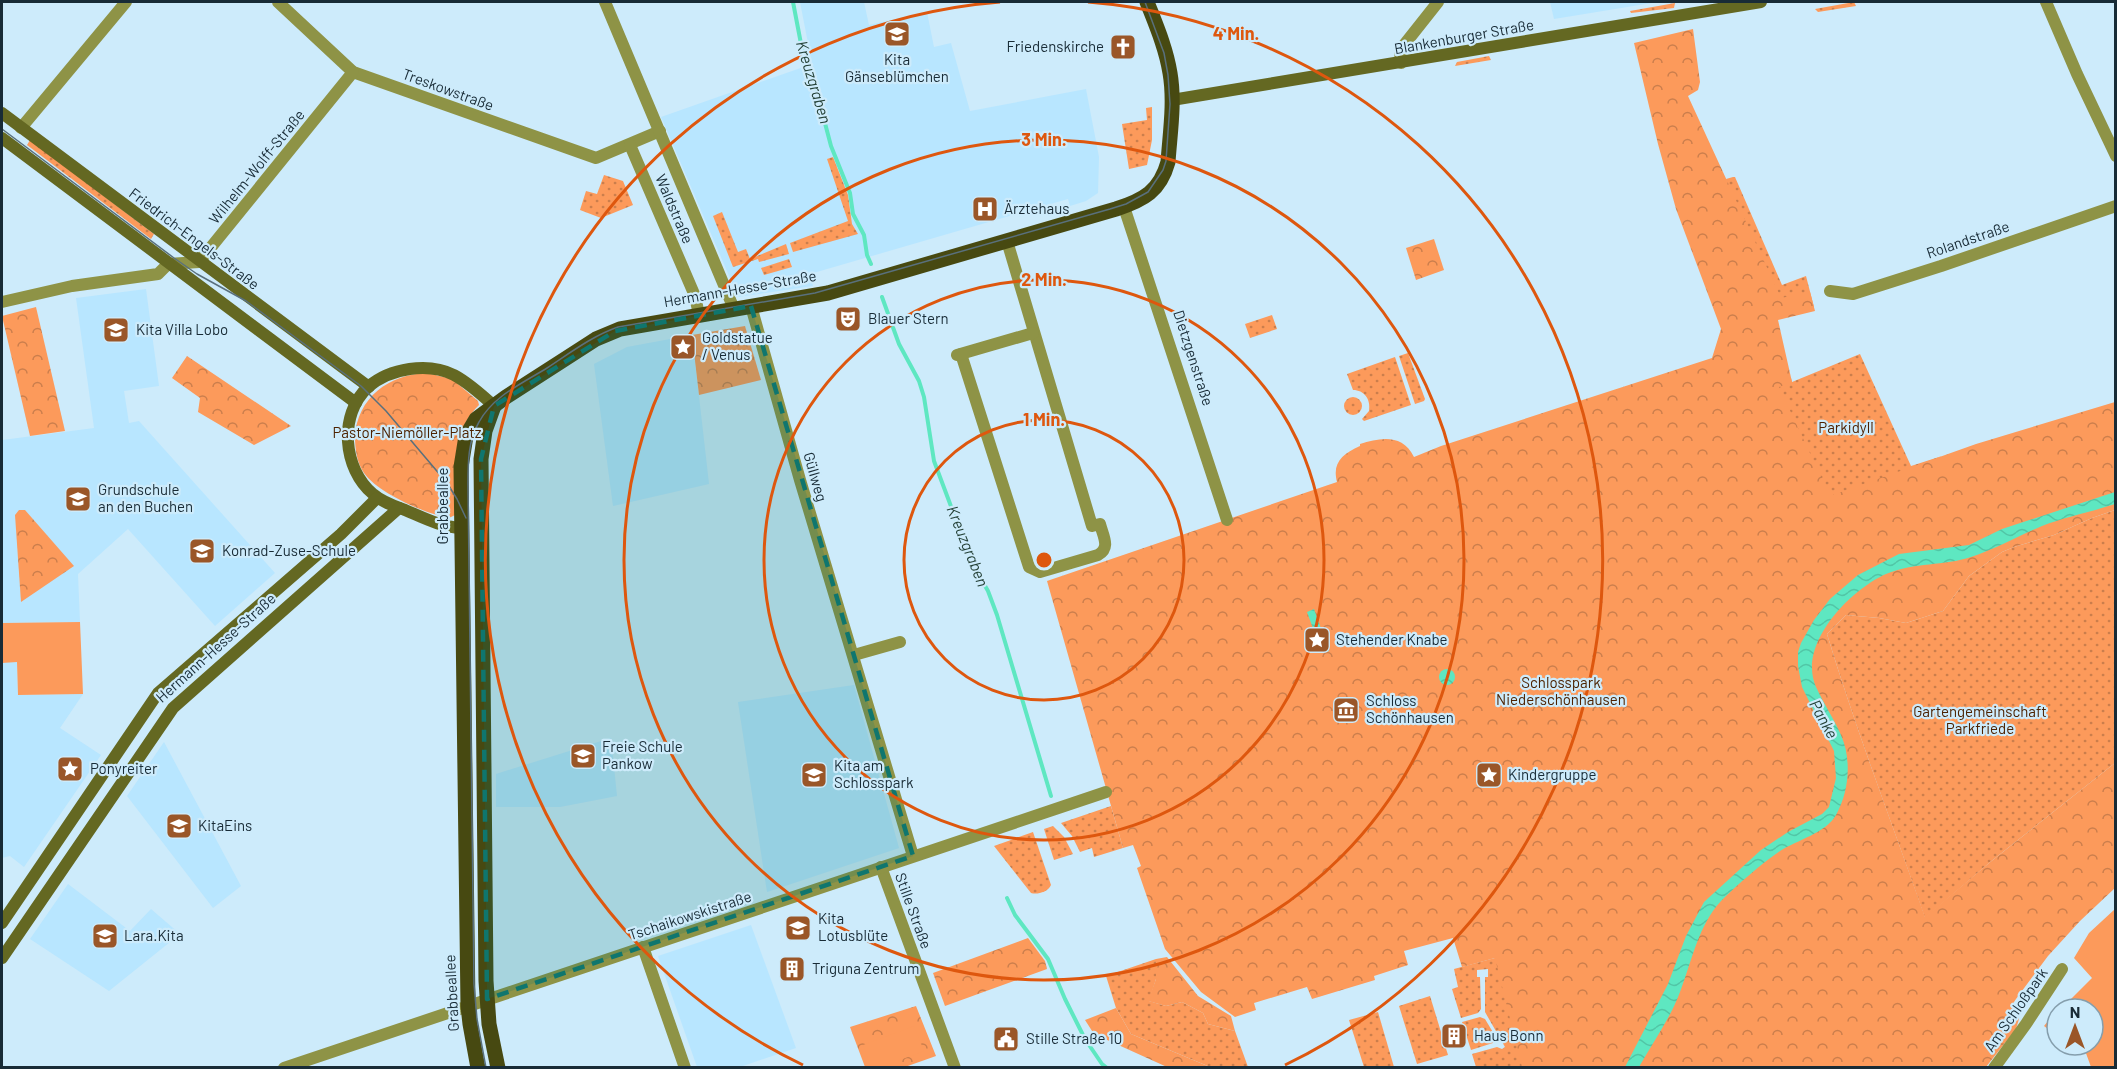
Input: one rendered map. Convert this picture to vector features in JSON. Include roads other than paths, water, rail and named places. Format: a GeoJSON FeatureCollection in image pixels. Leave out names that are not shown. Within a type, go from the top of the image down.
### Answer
{"type":"FeatureCollection","features":[{"type":"Feature","properties":{"kind":"main road"},"geometry":{"type":"LineString","coordinates":[[1120,208],[1150,194],[1162,178],[1168,162],[1172,100],[1170,75],[1147,2]]}},
{"type":"Feature","properties":{"kind":"main road","name":"Blankenburger Straße"},"geometry":{"type":"LineString","coordinates":[[1172,100],[1761,2]]}},
{"type":"Feature","properties":{"kind":"main road","name":"Friedrich-Engels-Straße"},"geometry":{"type":"LineString","coordinates":[[2,114],[369,387]]}},
{"type":"Feature","properties":{"kind":"main road"},"geometry":{"type":"LineString","coordinates":[[2,138],[356,403]]}},
{"type":"Feature","properties":{"kind":"main road","name":"Hermann-Hesse-Straße"},"geometry":{"type":"LineString","coordinates":[[494,406],[606,334],[632,326],[828,293],[1120,208]]}},
{"type":"Feature","properties":{"kind":"main road"},"geometry":{"type":"LineString","coordinates":[[481,527],[446,528],[377,498],[363,484],[349,454],[348,430],[356,403],[369,387],[401,371],[427,368],[454,375],[494,406],[482,447],[481,527],[487,999],[489,1024],[498,1068]]}},
{"type":"Feature","properties":{"kind":"main road","name":"Grabbeallee"},"geometry":{"type":"LineString","coordinates":[[478,1068],[468,1006],[461,467],[466,436],[476,419],[494,406]]}},
{"type":"Feature","properties":{"kind":"main road","name":"Hermann-Hesse-Straße"},"geometry":{"type":"LineString","coordinates":[[2,923],[158,693],[341,534],[377,498]]}},
{"type":"Feature","properties":{"kind":"main road","name":"Hermann-Hesse-Straße"},"geometry":{"type":"LineString","coordinates":[[2,958],[173,708],[399,508]]}},
{"type":"Feature","properties":{"kind":"street"},"geometry":{"type":"LineString","coordinates":[[21,128],[126,2]]}},
{"type":"Feature","properties":{"kind":"street","name":"Treskowstraße"},"geometry":{"type":"LineString","coordinates":[[278,2],[353,72],[596,158],[630,146]]}},
{"type":"Feature","properties":{"kind":"street","name":"Waldstraße"},"geometry":{"type":"LineString","coordinates":[[605,2],[734,309]]}},
{"type":"Feature","properties":{"kind":"street"},"geometry":{"type":"LineString","coordinates":[[1401,63],[1400,50],[1438,2]]}},
{"type":"Feature","properties":{"kind":"street"},"geometry":{"type":"LineString","coordinates":[[2046,2],[2115,156]]}},
{"type":"Feature","properties":{"kind":"street","name":"Wilhelm-Wolff-Straße"},"geometry":{"type":"LineString","coordinates":[[200,262],[353,72]]}},
{"type":"Feature","properties":{"kind":"street"},"geometry":{"type":"LineString","coordinates":[[630,146],[660,132]]}},
{"type":"Feature","properties":{"kind":"street","name":"Waldstraße"},"geometry":{"type":"LineString","coordinates":[[630,146],[695,296],[699,315]]}},
{"type":"Feature","properties":{"kind":"street","name":"Rolandstraße"},"geometry":{"type":"LineString","coordinates":[[1830,291],[1853,294],[2115,206]]}},
{"type":"Feature","properties":{"kind":"street","name":"Dietzgenstraße"},"geometry":{"type":"LineString","coordinates":[[1120,208],[1227,520]]}},
{"type":"Feature","properties":{"kind":"street"},"geometry":{"type":"LineString","coordinates":[[1007,241],[1092,526],[1100,524],[1106,547],[1105,551],[1098,555],[1040,572],[1029,567],[959,354],[1033,333]]}},
{"type":"Feature","properties":{"kind":"street"},"geometry":{"type":"LineString","coordinates":[[2,302],[72,286],[158,274],[168,264],[200,262]]}},
{"type":"Feature","properties":{"kind":"street","name":"Güllweg"},"geometry":{"type":"LineString","coordinates":[[751,306],[800,480],[913,856]]}},
{"type":"Feature","properties":{"kind":"street"},"geometry":{"type":"LineString","coordinates":[[854,655],[900,642]]}},
{"type":"Feature","properties":{"kind":"street","name":"Tschaikowskistraße"},"geometry":{"type":"LineString","coordinates":[[284,1068],[1106,792]]}},
{"type":"Feature","properties":{"kind":"street","name":"Stille Straße"},"geometry":{"type":"LineString","coordinates":[[881,867],[955,1068]]}},
{"type":"Feature","properties":{"kind":"street"},"geometry":{"type":"LineString","coordinates":[[643,948],[685,1068]]}},
{"type":"Feature","properties":{"kind":"street","name":"Am Schloßpark"},"geometry":{"type":"LineString","coordinates":[[1994,1068],[2062,969]]}},
{"type":"Feature","properties":{"kind":"water","name":"Panke"},"geometry":{"type":"Polygon","coordinates":[[[2115,492],[2115,504],[2042,526],[1971,557],[1886,574],[1857,592],[1830,620],[1814,653],[1812,670],[1816,687],[1841,735],[1847,755],[1846,786],[1836,815],[1825,827],[1780,851],[1765,862],[1721,901],[1701,933],[1676,1002],[1661,1030],[1639,1067],[1625,1067],[1668,984],[1686,936],[1704,902],[1761,850],[1822,814],[1829,807],[1836,778],[1834,751],[1802,687],[1798,652],[1814,620],[1830,599],[1858,575],[1899,554],[1969,545],[2002,529],[2115,492]]]}},
{"type":"Feature","properties":{"kind":"water"},"geometry":{"type":"Polygon","coordinates":[[[1314,609],[1329,651],[1322,653],[1307,612],[1314,609]]]}},
{"type":"Feature","properties":{"kind":"water"},"geometry":{"type":"Polygon","coordinates":[[[1447,669],[1453,671],[1455,677],[1453,683],[1447,685],[1441,683],[1439,677],[1441,671],[1447,669]]]}},
{"type":"Feature","properties":{"kind":"waterway","name":"Kreuzgraben"},"geometry":{"type":"LineString","coordinates":[[793,2],[802,49],[816,89],[831,146],[850,193],[853,214],[864,235],[871,264]]}},
{"type":"Feature","properties":{"kind":"waterway","name":"Kreuzgraben"},"geometry":{"type":"LineString","coordinates":[[882,297],[899,344],[919,381],[924,397],[934,461],[973,565],[988,591],[997,615],[1051,796]]}},
{"type":"Feature","properties":{"kind":"waterway","name":"Kreuzgraben"},"geometry":{"type":"LineString","coordinates":[[1007,898],[1015,915],[1048,959],[1085,1039],[1107,1068]]}},
{"type":"Feature","properties":{"kind":"tram line"},"geometry":{"type":"LineString","coordinates":[[486,1068],[477,1019],[474,984],[468,484],[471,444],[479,422],[500,397],[590,340],[618,327],[815,293],[1110,209],[1126,204],[1148,192],[1163,170],[1166,161],[1170,104],[1164,53],[1145,2]]}},
{"type":"Feature","properties":{"kind":"tram line"},"geometry":{"type":"LineString","coordinates":[[2,129],[174,258],[197,274],[246,301],[361,386],[386,411],[447,483],[466,518]]}},
{"type":"Feature","properties":{"kind":"place","name":"Kita Gänseblümchen"},"geometry":{"type":"Point","coordinates":[897,34]}},
{"type":"Feature","properties":{"kind":"place","name":"Friedenskirche"},"geometry":{"type":"Point","coordinates":[1123,47]}},
{"type":"Feature","properties":{"kind":"place","name":"Ärztehaus"},"geometry":{"type":"Point","coordinates":[985,209]}},
{"type":"Feature","properties":{"kind":"place","name":"Blauer Stern"},"geometry":{"type":"Point","coordinates":[848,319]}},
{"type":"Feature","properties":{"kind":"place","name":"Kita Villa Lobo"},"geometry":{"type":"Point","coordinates":[116,330]}},
{"type":"Feature","properties":{"kind":"place","name":"Goldstatue / Venus"},"geometry":{"type":"Point","coordinates":[683,347]}},
{"type":"Feature","properties":{"kind":"place","name":"Grundschule an den Buchen"},"geometry":{"type":"Point","coordinates":[78,499]}},
{"type":"Feature","properties":{"kind":"place","name":"Konrad-Zuse-Schule"},"geometry":{"type":"Point","coordinates":[202,551]}},
{"type":"Feature","properties":{"kind":"place","name":"Stehender Knabe"},"geometry":{"type":"Point","coordinates":[1317,640]}},
{"type":"Feature","properties":{"kind":"place","name":"Schloss Schönhausen"},"geometry":{"type":"Point","coordinates":[1346,710]}},
{"type":"Feature","properties":{"kind":"place","name":"Freie Schule Pankow"},"geometry":{"type":"Point","coordinates":[583,756]}},
{"type":"Feature","properties":{"kind":"place","name":"Ponyreiter"},"geometry":{"type":"Point","coordinates":[70,769]}},
{"type":"Feature","properties":{"kind":"place","name":"Kita am Schlosspark"},"geometry":{"type":"Point","coordinates":[814,775]}},
{"type":"Feature","properties":{"kind":"place","name":"Kindergruppe"},"geometry":{"type":"Point","coordinates":[1489,775]}},
{"type":"Feature","properties":{"kind":"place","name":"KitaEins"},"geometry":{"type":"Point","coordinates":[179,826]}},
{"type":"Feature","properties":{"kind":"place","name":"Kita Lotusblüte"},"geometry":{"type":"Point","coordinates":[798,928]}},
{"type":"Feature","properties":{"kind":"place","name":"Lara.Kita"},"geometry":{"type":"Point","coordinates":[105,936]}},
{"type":"Feature","properties":{"kind":"place","name":"Triguna Zentrum"},"geometry":{"type":"Point","coordinates":[792,969]}},
{"type":"Feature","properties":{"kind":"place","name":"Haus Bonn"},"geometry":{"type":"Point","coordinates":[1454,1036]}},
{"type":"Feature","properties":{"kind":"place","name":"Stille Straße 10"},"geometry":{"type":"Point","coordinates":[1006,1039]}},
{"type":"Feature","properties":{"kind":"park label","name":"Parkidyll"},"geometry":{"type":"Point","coordinates":[1846,428]}},
{"type":"Feature","properties":{"kind":"park label","name":"Pastor-Niemöller-Platz"},"geometry":{"type":"Point","coordinates":[407,433]}},
{"type":"Feature","properties":{"kind":"park label","name":"Schlosspark Niederschönhausen"},"geometry":{"type":"Point","coordinates":[1561,692]}},
{"type":"Feature","properties":{"kind":"park label","name":"Gartengemeinschaft Parkfriede"},"geometry":{"type":"Point","coordinates":[1980,720]}}]}
